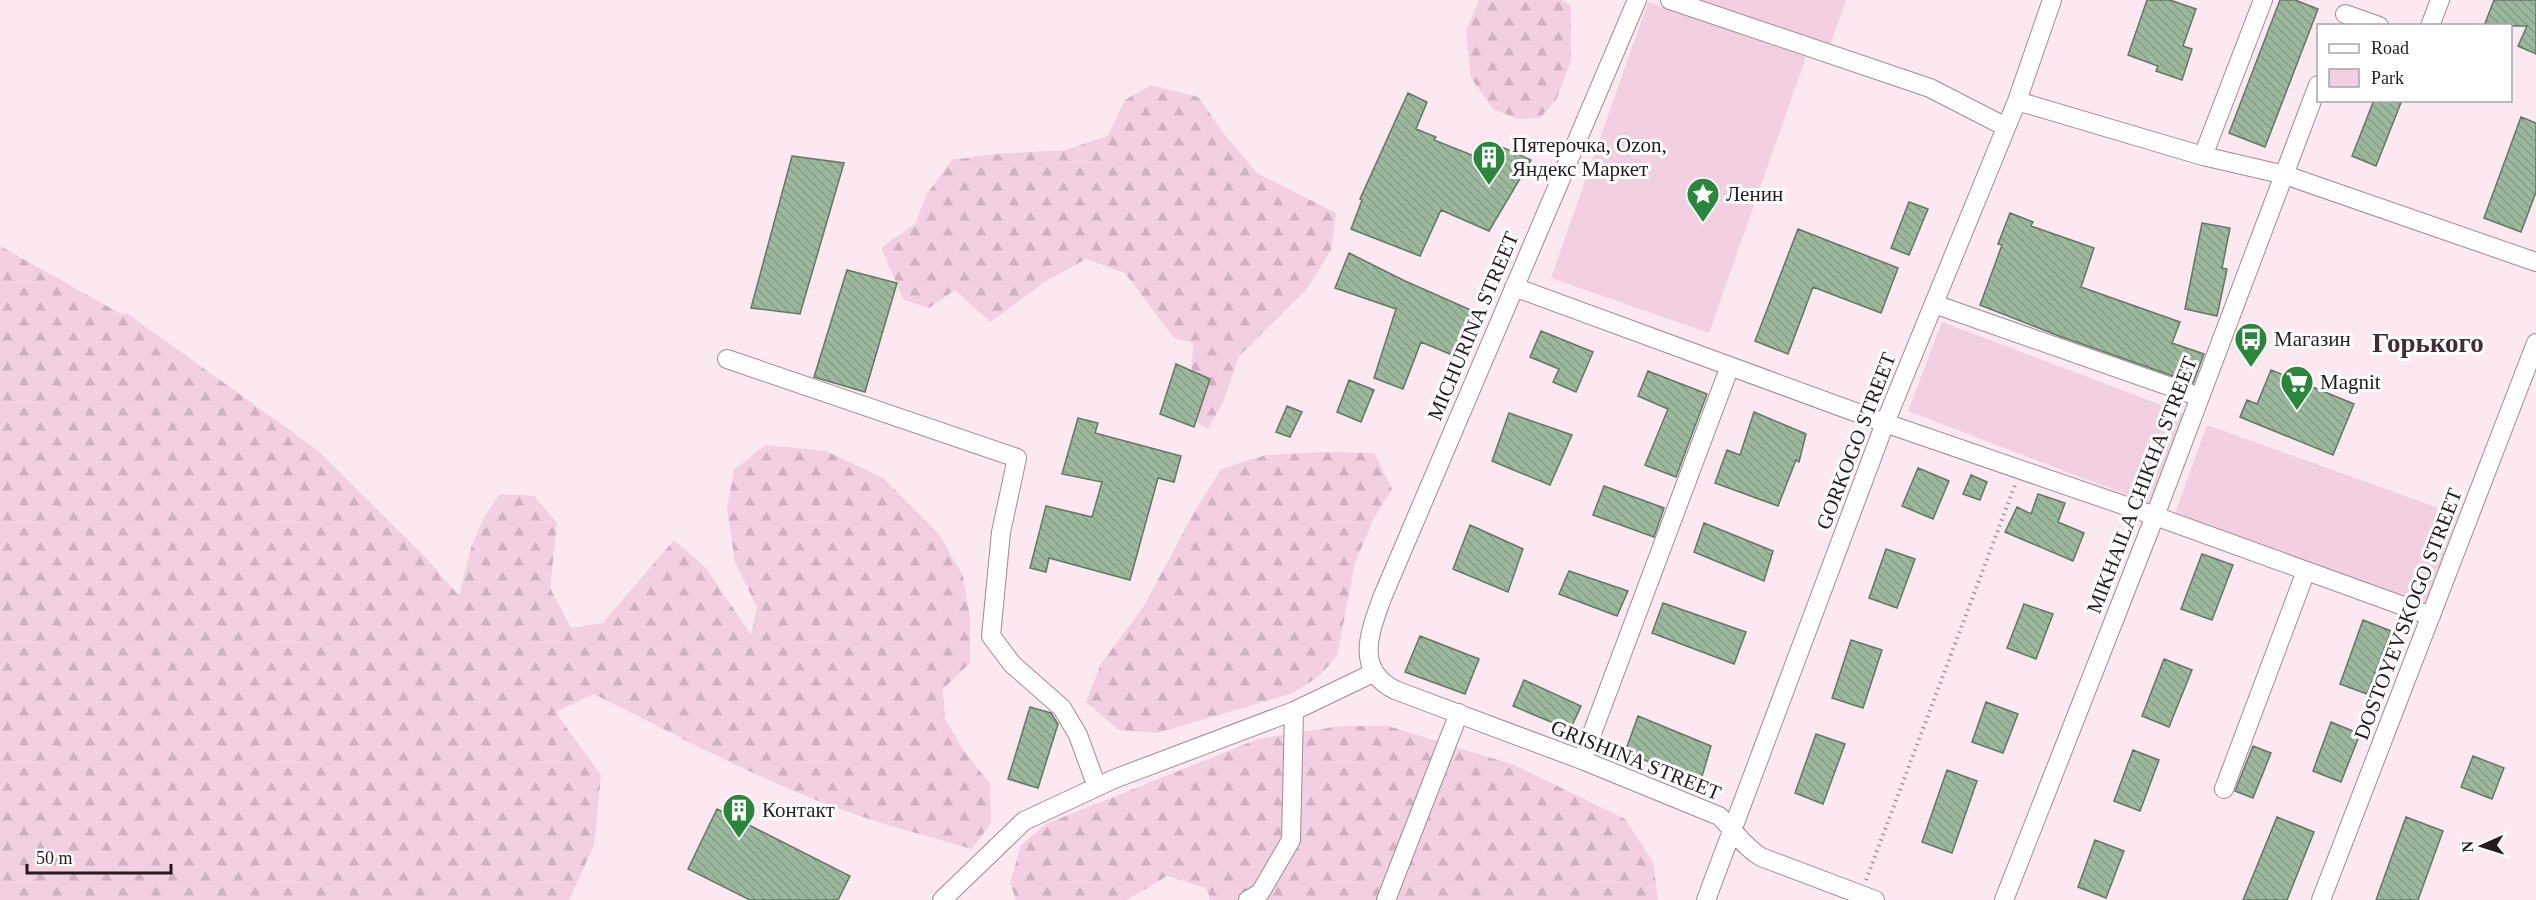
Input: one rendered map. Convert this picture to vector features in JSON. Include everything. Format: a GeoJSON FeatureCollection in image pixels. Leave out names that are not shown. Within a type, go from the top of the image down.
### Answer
{"type":"FeatureCollection","features":[{"type":"Feature","properties":{"kind":"street","name":"MICHURINA STREET"},"geometry":{"type":"LineString","coordinates":[[1373,673],[1368,655],[1369,636],[1382,598],[1637,0]]}},
{"type":"Feature","properties":{"kind":"street"},"geometry":{"type":"LineString","coordinates":[[1670,0],[1930,88],[2006,127]]}},
{"type":"Feature","properties":{"kind":"street","name":"GORKOGO STREET"},"geometry":{"type":"LineString","coordinates":[[1706,900],[1885,423],[2017,101],[2052,0]]}},
{"type":"Feature","properties":{"kind":"street"},"geometry":{"type":"LineString","coordinates":[[2203,156],[2263,0]]}},
{"type":"Feature","properties":{"kind":"street"},"geometry":{"type":"LineString","coordinates":[[2431,24],[2440,0]]}},
{"type":"Feature","properties":{"kind":"street"},"geometry":{"type":"LineString","coordinates":[[2346,13],[2374,24]]}},
{"type":"Feature","properties":{"kind":"street","name":"MIKHAILA CHIKHA STREET"},"geometry":{"type":"LineString","coordinates":[[2004,900],[2155,516],[2317,90]]}},
{"type":"Feature","properties":{"kind":"street"},"geometry":{"type":"LineString","coordinates":[[2017,101],[2203,156],[2284,175],[2536,262]]}},
{"type":"Feature","properties":{"kind":"street"},"geometry":{"type":"LineString","coordinates":[[1514,287],[1885,423],[2155,516],[2431,616]]}},
{"type":"Feature","properties":{"kind":"street"},"geometry":{"type":"LineString","coordinates":[[1934,304],[2200,397]]}},
{"type":"Feature","properties":{"kind":"street","name":"DOSTOYEVSKOGO STREET"},"geometry":{"type":"LineString","coordinates":[[2321,900],[2536,343]]}},
{"type":"Feature","properties":{"kind":"street"},"geometry":{"type":"LineString","coordinates":[[727,359],[1017,458],[1001,532],[991,636],[1012,664],[1062,708],[1078,735],[1097,787]]}},
{"type":"Feature","properties":{"kind":"street"},"geometry":{"type":"LineString","coordinates":[[1582,760],[1730,366]]}},
{"type":"Feature","properties":{"kind":"street"},"geometry":{"type":"LineString","coordinates":[[2224,789],[2306,570]]}},
{"type":"Feature","properties":{"kind":"street"},"geometry":{"type":"LineString","coordinates":[[942,900],[1024,821],[1097,787],[1294,711],[1373,673]]}},
{"type":"Feature","properties":{"kind":"street","name":"GRISHINA STREET"},"geometry":{"type":"LineString","coordinates":[[1373,673],[1382,683],[1395,690],[1582,760],[1719,816],[1733,829],[1747,848],[1761,857],[1867,897]]}},
{"type":"Feature","properties":{"kind":"street"},"geometry":{"type":"LineString","coordinates":[[1248,900],[1260,893],[1292,840],[1294,711]]}},
{"type":"Feature","properties":{"kind":"street"},"geometry":{"type":"LineString","coordinates":[[1386,900],[1459,713]]}},
{"type":"Feature","properties":{"kind":"path"},"geometry":{"type":"LineString","coordinates":[[1867,897],[2021,470]]}},
{"type":"Feature","properties":{"kind":"green space"},"geometry":{"type":"Polygon","coordinates":[[[1479,0],[1562,0],[1571,6],[1571,61],[1556,100],[1540,118],[1518,119],[1493,109],[1471,78],[1466,30],[1479,0]]]}},
{"type":"Feature","properties":{"kind":"green space"},"geometry":{"type":"Polygon","coordinates":[[[1690,0],[1846,0],[1830,45],[1690,0]]]}},
{"type":"Feature","properties":{"kind":"green space"},"geometry":{"type":"Polygon","coordinates":[[[1648,2],[1806,57],[1709,333],[1551,278],[1648,2]]]}},
{"type":"Feature","properties":{"kind":"green space"},"geometry":{"type":"Polygon","coordinates":[[[1151,85],[1198,97],[1224,134],[1257,173],[1336,213],[1331,250],[1306,290],[1239,356],[1223,402],[1208,429],[1183,413],[1191,384],[1193,343],[1174,338],[1125,273],[1086,259],[1046,281],[990,322],[955,290],[929,308],[904,300],[881,248],[915,224],[927,194],[952,160],[996,154],[1065,150],[1108,136],[1125,100],[1151,85]]]}},
{"type":"Feature","properties":{"kind":"green space"},"geometry":{"type":"Polygon","coordinates":[[[0,246],[121,314],[128,314],[317,450],[425,557],[459,596],[471,548],[483,519],[500,494],[534,496],[557,523],[550,588],[571,628],[603,623],[674,540],[706,568],[751,635],[757,607],[735,562],[727,509],[734,470],[765,445],[826,451],[883,478],[938,533],[963,576],[970,618],[970,663],[943,689],[945,719],[964,751],[990,784],[991,823],[972,849],[870,819],[775,783],[594,694],[555,712],[601,775],[594,845],[569,900],[0,900],[0,246]]]}},
{"type":"Feature","properties":{"kind":"green space"},"geometry":{"type":"Polygon","coordinates":[[[1942,322],[2185,414],[2151,504],[1908,411],[1942,322]]]}},
{"type":"Feature","properties":{"kind":"green space"},"geometry":{"type":"Polygon","coordinates":[[[2207,425],[2458,515],[2426,603],[2175,513],[2207,425]]]}},
{"type":"Feature","properties":{"kind":"green space"},"geometry":{"type":"Polygon","coordinates":[[[1323,452],[1374,453],[1392,489],[1374,518],[1355,563],[1337,656],[1319,676],[1293,693],[1157,733],[1119,730],[1086,702],[1101,664],[1144,606],[1193,514],[1221,469],[1266,455],[1323,452]]]}},
{"type":"Feature","properties":{"kind":"green space"},"geometry":{"type":"Polygon","coordinates":[[[1341,726],[1388,726],[1514,765],[1625,819],[1653,862],[1658,900],[1211,900],[1206,888],[1167,876],[1127,900],[1016,900],[1010,883],[1021,845],[1046,824],[1258,739],[1341,726]]]}},
{"type":"Feature","properties":{"kind":"building"},"geometry":{"type":"Polygon","coordinates":[[[2147,0],[2170,0],[2196,9],[2183,46],[2192,49],[2182,80],[2156,71],[2158,66],[2128,55],[2147,0]]]}},
{"type":"Feature","properties":{"kind":"building"},"geometry":{"type":"Polygon","coordinates":[[[2280,0],[2295,0],[2318,9],[2265,147],[2229,133],[2280,0]]]}},
{"type":"Feature","properties":{"kind":"building"},"geometry":{"type":"Polygon","coordinates":[[[2494,0],[2536,0],[2536,54],[2518,46],[2527,26],[2485,24],[2494,0]]]}},
{"type":"Feature","properties":{"kind":"building"},"geometry":{"type":"Polygon","coordinates":[[[1408,93],[1427,102],[1416,129],[1436,137],[1434,140],[1479,158],[1488,141],[1531,160],[1489,231],[1441,210],[1420,256],[1351,229],[1362,200],[1360,199],[1408,93]]]}},
{"type":"Feature","properties":{"kind":"building"},"geometry":{"type":"Polygon","coordinates":[[[2373,102],[2401,102],[2376,166],[2352,156],[2373,102]]]}},
{"type":"Feature","properties":{"kind":"building"},"geometry":{"type":"Polygon","coordinates":[[[2521,117],[2536,123],[2536,192],[2521,232],[2484,218],[2521,117]]]}},
{"type":"Feature","properties":{"kind":"building"},"geometry":{"type":"Polygon","coordinates":[[[792,156],[844,163],[800,314],[751,308],[792,156]]]}},
{"type":"Feature","properties":{"kind":"building"},"geometry":{"type":"Polygon","coordinates":[[[1909,202],[1928,209],[1909,255],[1891,248],[1909,202]]]}},
{"type":"Feature","properties":{"kind":"building"},"geometry":{"type":"Polygon","coordinates":[[[2010,213],[2033,222],[2031,226],[2094,248],[2081,287],[2180,322],[2172,343],[2204,354],[2193,383],[2059,336],[1980,305],[2002,245],[1998,244],[2010,213]]]}},
{"type":"Feature","properties":{"kind":"building"},"geometry":{"type":"Polygon","coordinates":[[[2202,223],[2230,228],[2222,268],[2227,269],[2217,316],[2185,309],[2202,223]]]}},
{"type":"Feature","properties":{"kind":"building"},"geometry":{"type":"Polygon","coordinates":[[[1798,229],[1898,268],[1881,313],[1813,287],[1788,354],[1755,341],[1798,229]]]}},
{"type":"Feature","properties":{"kind":"building"},"geometry":{"type":"Polygon","coordinates":[[[1349,253],[1480,314],[1457,357],[1421,342],[1403,389],[1374,378],[1396,309],[1335,288],[1349,253]]]}},
{"type":"Feature","properties":{"kind":"building"},"geometry":{"type":"Polygon","coordinates":[[[847,270],[897,283],[865,392],[814,377],[847,270]]]}},
{"type":"Feature","properties":{"kind":"building"},"geometry":{"type":"Polygon","coordinates":[[[1541,331],[1593,352],[1576,392],[1553,382],[1559,369],[1530,357],[1541,331]]]}},
{"type":"Feature","properties":{"kind":"building"},"geometry":{"type":"Polygon","coordinates":[[[1176,364],[1210,379],[1194,427],[1160,414],[1176,364]]]}},
{"type":"Feature","properties":{"kind":"building","name":"Magnit"},"geometry":{"type":"Polygon","coordinates":[[[2271,370],[2354,404],[2333,455],[2240,417],[2247,400],[2257,404],[2271,370]]]}},
{"type":"Feature","properties":{"kind":"building"},"geometry":{"type":"Polygon","coordinates":[[[1648,371],[1707,394],[1676,477],[1645,465],[1668,409],[1638,396],[1648,371]]]}},
{"type":"Feature","properties":{"kind":"building"},"geometry":{"type":"Polygon","coordinates":[[[1349,380],[1374,390],[1361,422],[1337,412],[1349,380]]]}},
{"type":"Feature","properties":{"kind":"building"},"geometry":{"type":"Polygon","coordinates":[[[1287,406],[1302,412],[1290,437],[1276,432],[1287,406]]]}},
{"type":"Feature","properties":{"kind":"building"},"geometry":{"type":"Polygon","coordinates":[[[1754,412],[1806,434],[1799,462],[1796,460],[1778,506],[1715,483],[1727,450],[1740,455],[1754,412]]]}},
{"type":"Feature","properties":{"kind":"building"},"geometry":{"type":"Polygon","coordinates":[[[1509,413],[1572,435],[1550,485],[1492,461],[1509,413]]]}},
{"type":"Feature","properties":{"kind":"building"},"geometry":{"type":"Polygon","coordinates":[[[1078,418],[1098,423],[1095,433],[1181,456],[1174,482],[1158,478],[1130,580],[1049,558],[1046,572],[1030,568],[1046,506],[1092,517],[1102,482],[1062,474],[1078,418]]]}},
{"type":"Feature","properties":{"kind":"building"},"geometry":{"type":"Polygon","coordinates":[[[1918,468],[1949,481],[1933,519],[1902,506],[1918,468]]]}},
{"type":"Feature","properties":{"kind":"building"},"geometry":{"type":"Polygon","coordinates":[[[1971,475],[1987,482],[1980,500],[1963,494],[1971,475]]]}},
{"type":"Feature","properties":{"kind":"building"},"geometry":{"type":"Polygon","coordinates":[[[1604,486],[1664,508],[1654,537],[1593,515],[1604,486]]]}},
{"type":"Feature","properties":{"kind":"building"},"geometry":{"type":"Polygon","coordinates":[[[2038,494],[2065,503],[2058,522],[2084,533],[2073,561],[2005,532],[2017,507],[2031,514],[2038,494]]]}},
{"type":"Feature","properties":{"kind":"building"},"geometry":{"type":"Polygon","coordinates":[[[1704,523],[1773,551],[1764,581],[1694,552],[1704,523]]]}},
{"type":"Feature","properties":{"kind":"building"},"geometry":{"type":"Polygon","coordinates":[[[1470,525],[1523,549],[1508,592],[1453,569],[1470,525]]]}},
{"type":"Feature","properties":{"kind":"building"},"geometry":{"type":"Polygon","coordinates":[[[1886,549],[1915,559],[1897,608],[1869,598],[1886,549]]]}},
{"type":"Feature","properties":{"kind":"building"},"geometry":{"type":"Polygon","coordinates":[[[2202,554],[2233,565],[2212,620],[2181,609],[2202,554]]]}},
{"type":"Feature","properties":{"kind":"building"},"geometry":{"type":"Polygon","coordinates":[[[1569,571],[1628,591],[1617,616],[1559,594],[1569,571]]]}},
{"type":"Feature","properties":{"kind":"building"},"geometry":{"type":"Polygon","coordinates":[[[1663,603],[1746,632],[1734,664],[1652,633],[1663,603]]]}},
{"type":"Feature","properties":{"kind":"building"},"geometry":{"type":"Polygon","coordinates":[[[2024,604],[2053,614],[2036,659],[2007,648],[2024,604]]]}},
{"type":"Feature","properties":{"kind":"building"},"geometry":{"type":"Polygon","coordinates":[[[2363,620],[2391,631],[2367,694],[2340,684],[2363,620]]]}},
{"type":"Feature","properties":{"kind":"building"},"geometry":{"type":"Polygon","coordinates":[[[1420,636],[1479,659],[1465,694],[1405,672],[1420,636]]]}},
{"type":"Feature","properties":{"kind":"building"},"geometry":{"type":"Polygon","coordinates":[[[1851,640],[1882,650],[1863,708],[1832,698],[1851,640]]]}},
{"type":"Feature","properties":{"kind":"building"},"geometry":{"type":"Polygon","coordinates":[[[2164,659],[2192,670],[2169,727],[2142,716],[2164,659]]]}},
{"type":"Feature","properties":{"kind":"building"},"geometry":{"type":"Polygon","coordinates":[[[1524,680],[1581,706],[1570,730],[1513,706],[1524,680]]]}},
{"type":"Feature","properties":{"kind":"building"},"geometry":{"type":"Polygon","coordinates":[[[1986,702],[2018,714],[2003,753],[1972,742],[1986,702]]]}},
{"type":"Feature","properties":{"kind":"building"},"geometry":{"type":"Polygon","coordinates":[[[1030,707],[1051,713],[1058,724],[1038,788],[1008,779],[1030,707]]]}},
{"type":"Feature","properties":{"kind":"building"},"geometry":{"type":"Polygon","coordinates":[[[1638,716],[1711,746],[1700,783],[1625,752],[1638,716]]]}},
{"type":"Feature","properties":{"kind":"building"},"geometry":{"type":"Polygon","coordinates":[[[2331,722],[2360,734],[2341,782],[2313,771],[2331,722]]]}},
{"type":"Feature","properties":{"kind":"building"},"geometry":{"type":"Polygon","coordinates":[[[1816,734],[1845,744],[1823,804],[1795,793],[1816,734]]]}},
{"type":"Feature","properties":{"kind":"building"},"geometry":{"type":"Polygon","coordinates":[[[2253,746],[2271,753],[2253,798],[2235,791],[2253,746]]]}},
{"type":"Feature","properties":{"kind":"building"},"geometry":{"type":"Polygon","coordinates":[[[2133,750],[2159,760],[2140,811],[2114,801],[2133,750]]]}},
{"type":"Feature","properties":{"kind":"building"},"geometry":{"type":"Polygon","coordinates":[[[2473,756],[2504,768],[2492,799],[2461,787],[2473,756]]]}},
{"type":"Feature","properties":{"kind":"building"},"geometry":{"type":"Polygon","coordinates":[[[1947,770],[1977,781],[1952,853],[1922,842],[1947,770]]]}},
{"type":"Feature","properties":{"kind":"building","name":"Контакт"},"geometry":{"type":"Polygon","coordinates":[[[717,809],[850,876],[838,900],[750,900],[688,869],[717,809]]]}},
{"type":"Feature","properties":{"kind":"building"},"geometry":{"type":"Polygon","coordinates":[[[2277,817],[2314,832],[2287,900],[2243,900],[2277,817]]]}},
{"type":"Feature","properties":{"kind":"building"},"geometry":{"type":"Polygon","coordinates":[[[2406,817],[2443,831],[2418,900],[2376,900],[2406,817]]]}},
{"type":"Feature","properties":{"kind":"building"},"geometry":{"type":"Polygon","coordinates":[[[2095,840],[2124,851],[2106,898],[2078,887],[2095,840]]]}},
{"type":"Feature","properties":{"kind":"place","name":"Пятерочка, Ozon, Яндекс Маркет"},"geometry":{"type":"Point","coordinates":[1489,186]}},
{"type":"Feature","properties":{"kind":"place","name":"Ленин"},"geometry":{"type":"Point","coordinates":[1703,223]}},
{"type":"Feature","properties":{"kind":"place","name":"Магазин"},"geometry":{"type":"Point","coordinates":[2251,368]}},
{"type":"Feature","properties":{"kind":"place","name":"Magnit"},"geometry":{"type":"Point","coordinates":[2297,411]}},
{"type":"Feature","properties":{"kind":"place","name":"Контакт"},"geometry":{"type":"Point","coordinates":[739,839]}},
{"type":"Feature","properties":{"kind":"district","name":"Горького"},"geometry":{"type":"Point","coordinates":[2428,343]}}]}
